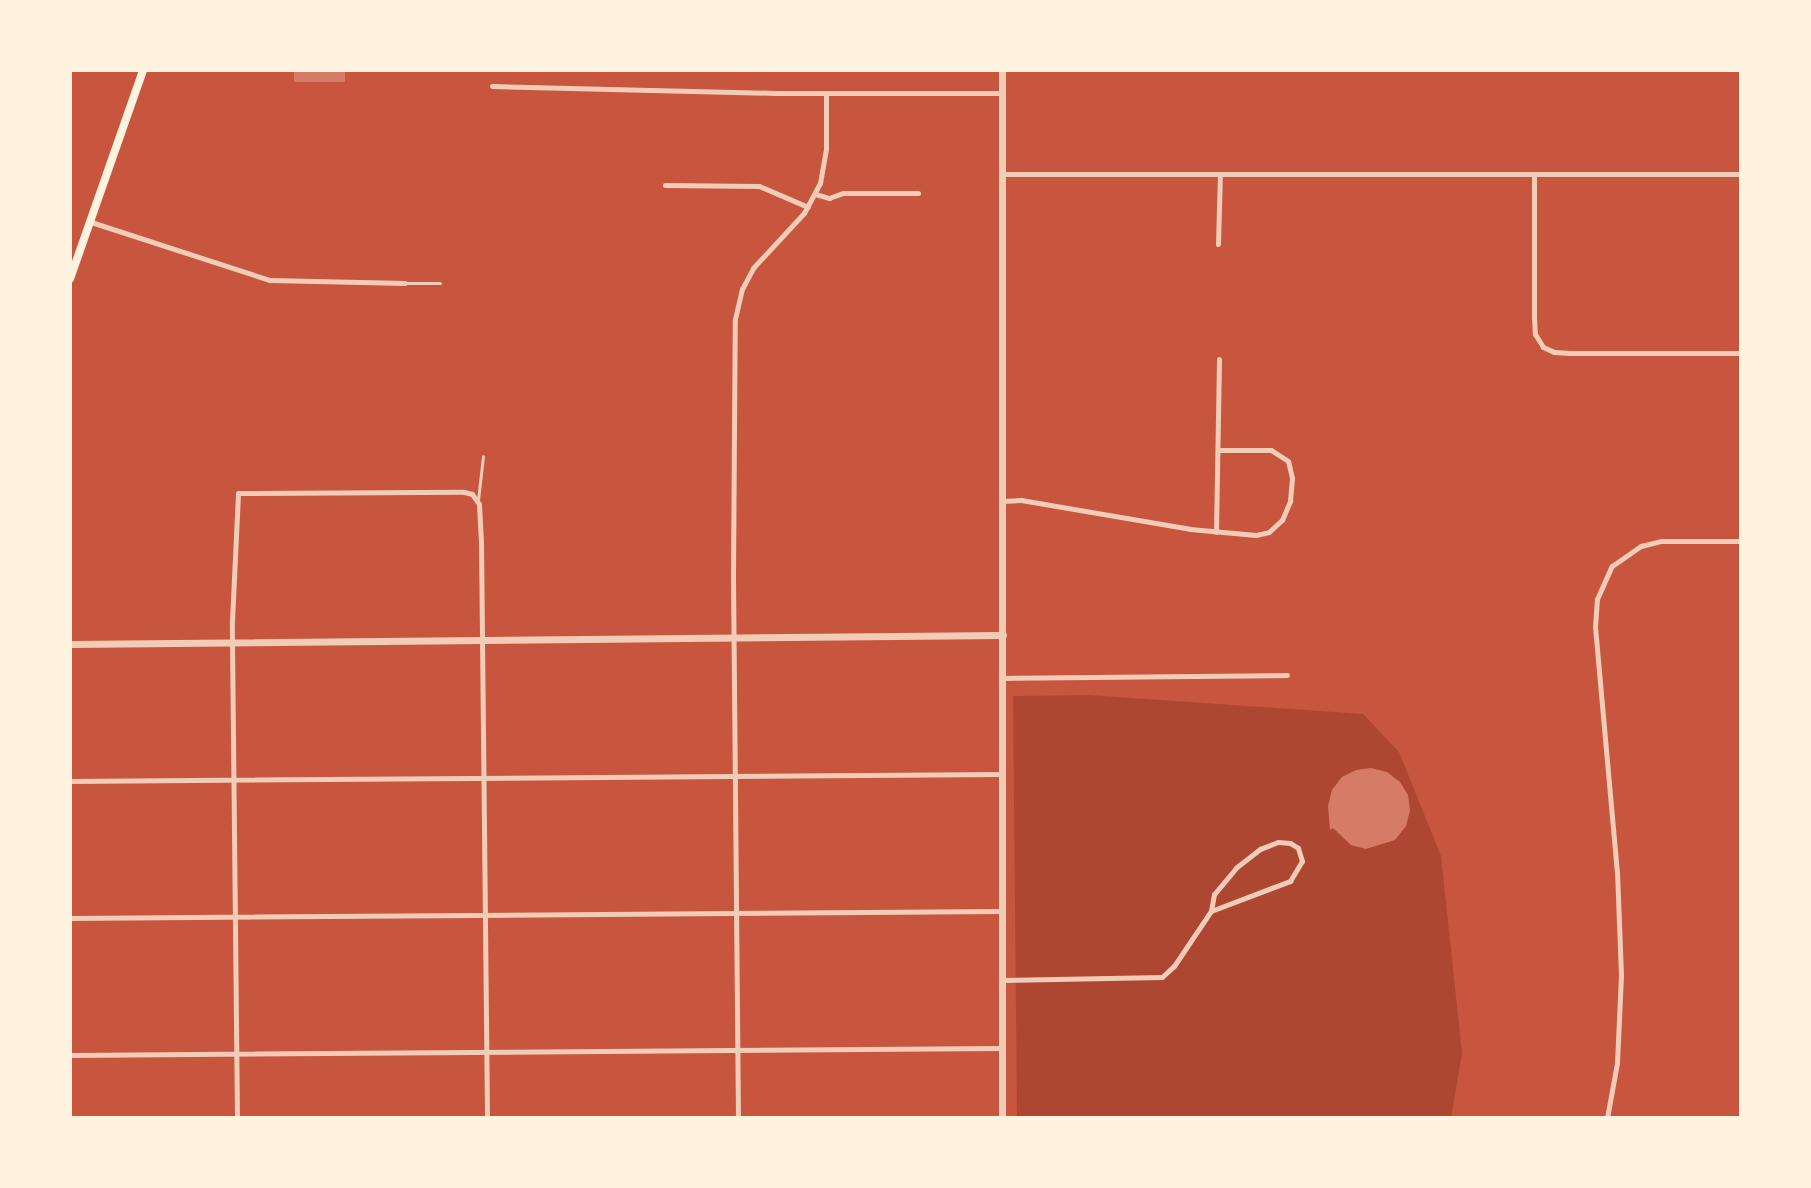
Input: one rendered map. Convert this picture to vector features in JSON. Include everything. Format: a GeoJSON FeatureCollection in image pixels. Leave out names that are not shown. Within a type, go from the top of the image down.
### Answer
{"type":"FeatureCollection","features":[{"type":"Feature","properties":{"kind":"main road"},"geometry":{"type":"LineString","coordinates":[[70,279],[143,70]]}},
{"type":"Feature","properties":{"kind":"street"},"geometry":{"type":"LineString","coordinates":[[1002,70],[1002,1118]]}},
{"type":"Feature","properties":{"kind":"street"},"geometry":{"type":"LineString","coordinates":[[492,86],[826,93],[1002,93]]}},
{"type":"Feature","properties":{"kind":"street"},"geometry":{"type":"LineString","coordinates":[[738,1118],[735,639],[738,305],[742,289],[759,260],[808,207],[815,194],[825,164],[826,93]]}},
{"type":"Feature","properties":{"kind":"street"},"geometry":{"type":"LineString","coordinates":[[1001,174],[1741,174]]}},
{"type":"Feature","properties":{"kind":"street"},"geometry":{"type":"LineString","coordinates":[[1218,244],[1220,174]]}},
{"type":"Feature","properties":{"kind":"street"},"geometry":{"type":"LineString","coordinates":[[1534,175],[1534,317],[1539,342],[1554,352],[1741,353]]}},
{"type":"Feature","properties":{"kind":"street"},"geometry":{"type":"LineString","coordinates":[[665,185],[759,186],[808,207]]}},
{"type":"Feature","properties":{"kind":"street"},"geometry":{"type":"LineString","coordinates":[[815,194],[829,198],[843,193],[918,193]]}},
{"type":"Feature","properties":{"kind":"street"},"geometry":{"type":"LineString","coordinates":[[90,221],[270,280],[405,283]]}},
{"type":"Feature","properties":{"kind":"street"},"geometry":{"type":"LineString","coordinates":[[1216,532],[1219,359]]}},
{"type":"Feature","properties":{"kind":"street"},"geometry":{"type":"LineString","coordinates":[[1001,501],[1021,500],[1216,532],[1261,535],[1276,528],[1288,509],[1292,478],[1288,461],[1277,452],[1219,450]]}},
{"type":"Feature","properties":{"kind":"street"},"geometry":{"type":"LineString","coordinates":[[237,1118],[232,643],[238,493],[464,492],[478,502],[483,641],[487,1118]]}},
{"type":"Feature","properties":{"kind":"street"},"geometry":{"type":"LineString","coordinates":[[1607,1118],[1617,1063],[1621,975],[1617,873],[1595,627],[1597,599],[1612,566],[1641,546],[1661,541],[1741,541]]}},
{"type":"Feature","properties":{"kind":"street"},"geometry":{"type":"LineString","coordinates":[[70,644],[1003,635]]}},
{"type":"Feature","properties":{"kind":"street"},"geometry":{"type":"LineString","coordinates":[[1003,678],[1287,675]]}},
{"type":"Feature","properties":{"kind":"street"},"geometry":{"type":"LineString","coordinates":[[70,781],[1003,774]]}},
{"type":"Feature","properties":{"kind":"street"},"geometry":{"type":"LineString","coordinates":[[1002,980],[1162,977],[1174,966],[1211,911],[1214,894],[1236,868],[1260,849],[1278,842],[1290,843],[1298,848],[1302,861],[1290,881],[1211,911]]}},
{"type":"Feature","properties":{"kind":"street"},"geometry":{"type":"LineString","coordinates":[[70,918],[1002,911]]}},
{"type":"Feature","properties":{"kind":"street"},"geometry":{"type":"LineString","coordinates":[[70,1055],[1002,1048]]}},
{"type":"Feature","properties":{"kind":"lane"},"geometry":{"type":"LineString","coordinates":[[405,283],[440,283]]}},
{"type":"Feature","properties":{"kind":"lane"},"geometry":{"type":"LineString","coordinates":[[478,502],[483,456]]}},
{"type":"Feature","properties":{"kind":"shaded area"},"geometry":{"type":"Polygon","coordinates":[[[1089,695],[1363,714],[1399,752],[1441,856],[1462,1053],[1451,1118],[1017,1118],[1013,696],[1089,695]]]}},
{"type":"Feature","properties":{"kind":"building"},"geometry":{"type":"Polygon","coordinates":[[[294,70],[345,70],[345,82],[294,82],[294,70]]]}},
{"type":"Feature","properties":{"kind":"building"},"geometry":{"type":"Polygon","coordinates":[[[1371,768],[1387,772],[1400,782],[1408,795],[1410,810],[1406,826],[1395,840],[1366,849],[1351,845],[1333,828],[1330,830],[1328,806],[1332,790],[1342,777],[1356,770],[1371,768]]]}}]}
